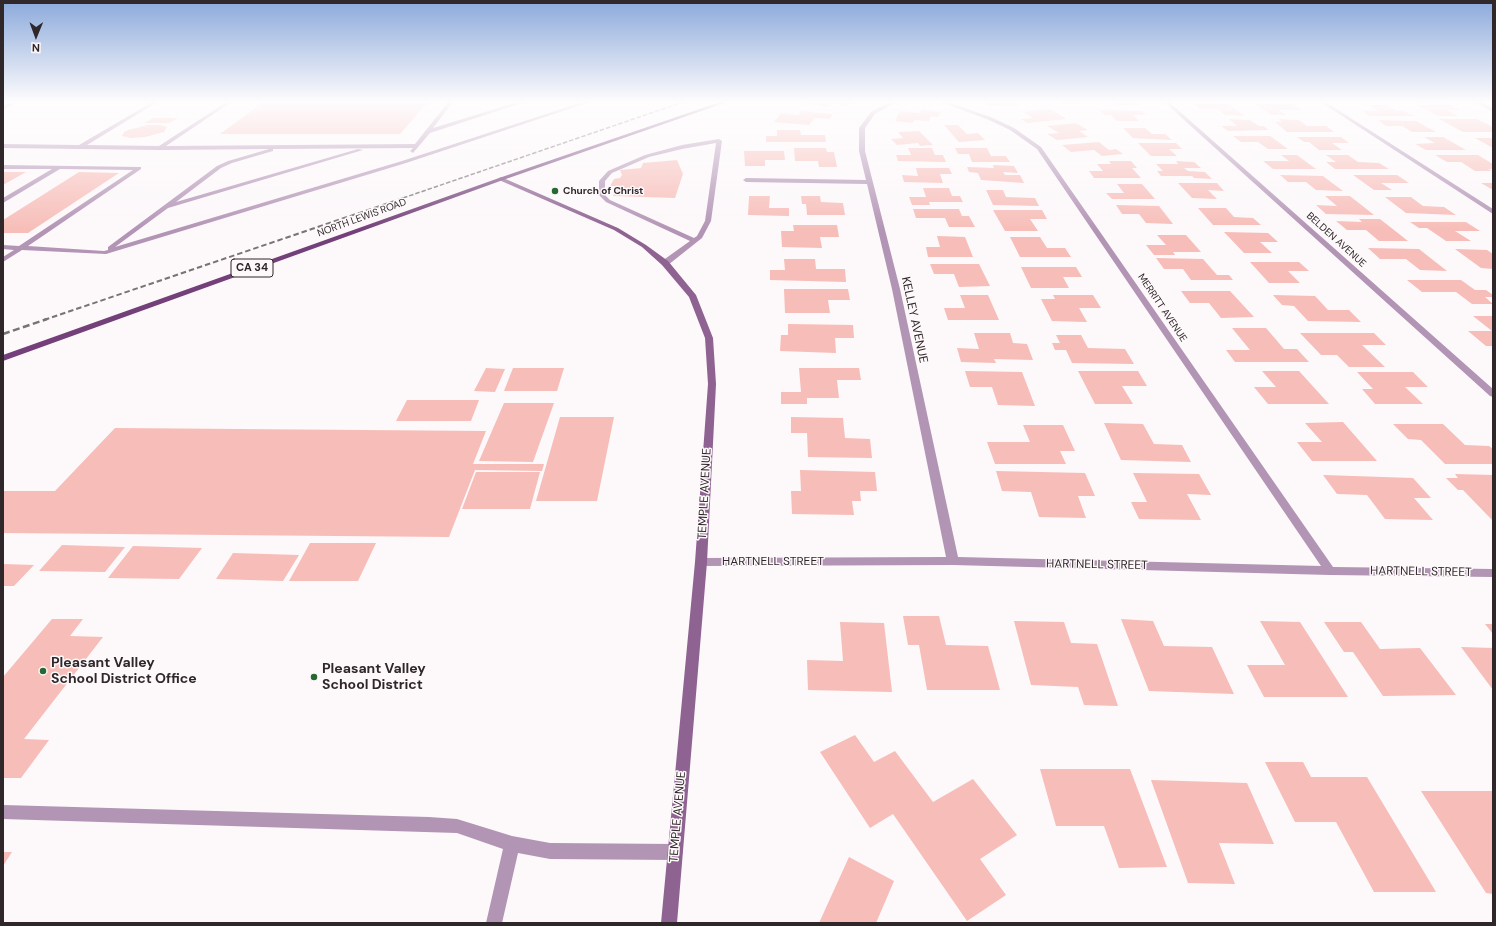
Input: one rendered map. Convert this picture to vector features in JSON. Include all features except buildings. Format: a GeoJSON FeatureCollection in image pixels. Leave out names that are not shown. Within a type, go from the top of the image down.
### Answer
{"type":"FeatureCollection","features":[{"type":"Feature","properties":{"kind":"main road","name":"NORTH LEWIS ROAD"},"geometry":{"type":"LineString","coordinates":[[3,358],[501,179],[602,144]]}},
{"type":"Feature","properties":{"kind":"main road","name":"TEMPLE AVENUE"},"geometry":{"type":"LineString","coordinates":[[501,179],[616,229],[644,246],[665,263],[683,282],[698,306],[707,331],[711,353],[712,384],[701,562],[669,923]]}},
{"type":"Feature","properties":{"kind":"street"},"geometry":{"type":"LineString","coordinates":[[80,147],[85,144]]}},
{"type":"Feature","properties":{"kind":"street"},"geometry":{"type":"LineString","coordinates":[[160,148],[166,144]]}},
{"type":"Feature","properties":{"kind":"street"},"geometry":{"type":"LineString","coordinates":[[3,247],[104,252],[459,144]]}},
{"type":"Feature","properties":{"kind":"street"},"geometry":{"type":"LineString","coordinates":[[695,241],[608,201],[602,195],[602,181],[610,172],[647,156],[699,144]]}},
{"type":"Feature","properties":{"kind":"street"},"geometry":{"type":"LineString","coordinates":[[665,263],[700,237],[708,221],[719,144]]}},
{"type":"Feature","properties":{"kind":"street","name":"KELLEY AVENUE"},"geometry":{"type":"LineString","coordinates":[[861,144],[869,182],[896,289],[953,561]]}},
{"type":"Feature","properties":{"kind":"street","name":"MERRITT AVENUE"},"geometry":{"type":"LineString","coordinates":[[1033,144],[1038,148],[1103,239],[1330,571]]}},
{"type":"Feature","properties":{"kind":"street","name":"BELDEN AVENUE"},"geometry":{"type":"LineString","coordinates":[[1213,144],[1493,394]]}},
{"type":"Feature","properties":{"kind":"street"},"geometry":{"type":"LineString","coordinates":[[1388,144],[1493,212]]}},
{"type":"Feature","properties":{"kind":"street"},"geometry":{"type":"LineString","coordinates":[[3,146],[160,148],[416,146]]}},
{"type":"Feature","properties":{"kind":"street"},"geometry":{"type":"LineString","coordinates":[[165,207],[372,146]]}},
{"type":"Feature","properties":{"kind":"street"},"geometry":{"type":"LineString","coordinates":[[404,162],[416,146]]}},
{"type":"Feature","properties":{"kind":"street"},"geometry":{"type":"LineString","coordinates":[[104,252],[219,167],[230,162],[281,147]]}},
{"type":"Feature","properties":{"kind":"street"},"geometry":{"type":"LineString","coordinates":[[3,168],[139,168],[3,260]]}},
{"type":"Feature","properties":{"kind":"street"},"geometry":{"type":"LineString","coordinates":[[3,201],[59,168]]}},
{"type":"Feature","properties":{"kind":"street"},"geometry":{"type":"LineString","coordinates":[[746,180],[869,182]]}},
{"type":"Feature","properties":{"kind":"street","name":"HARTNELL STREET"},"geometry":{"type":"LineString","coordinates":[[701,562],[953,561],[1330,571],[1493,573]]}},
{"type":"Feature","properties":{"kind":"street"},"geometry":{"type":"LineString","coordinates":[[3,812],[429,824],[456,826],[512,844],[550,851],[675,852]]}},
{"type":"Feature","properties":{"kind":"street"},"geometry":{"type":"LineString","coordinates":[[494,923],[512,844]]}},
{"type":"Feature","properties":{"kind":"railway"},"geometry":{"type":"LineString","coordinates":[[403,198],[560,144]]}},
{"type":"Feature","properties":{"kind":"railway"},"geometry":{"type":"LineString","coordinates":[[44,320],[406,197]]}},
{"type":"Feature","properties":{"kind":"railway"},"geometry":{"type":"LineString","coordinates":[[3,334],[47,319]]}},
{"type":"Feature","properties":{"kind":"place","name":"Church of Christ"},"geometry":{"type":"Point","coordinates":[555,191]}},
{"type":"Feature","properties":{"kind":"place","name":"Pleasant Valley School District Office"},"geometry":{"type":"Point","coordinates":[43,671]}},
{"type":"Feature","properties":{"kind":"place","name":"Pleasant Valley School District"},"geometry":{"type":"Point","coordinates":[314,677]}}]}
